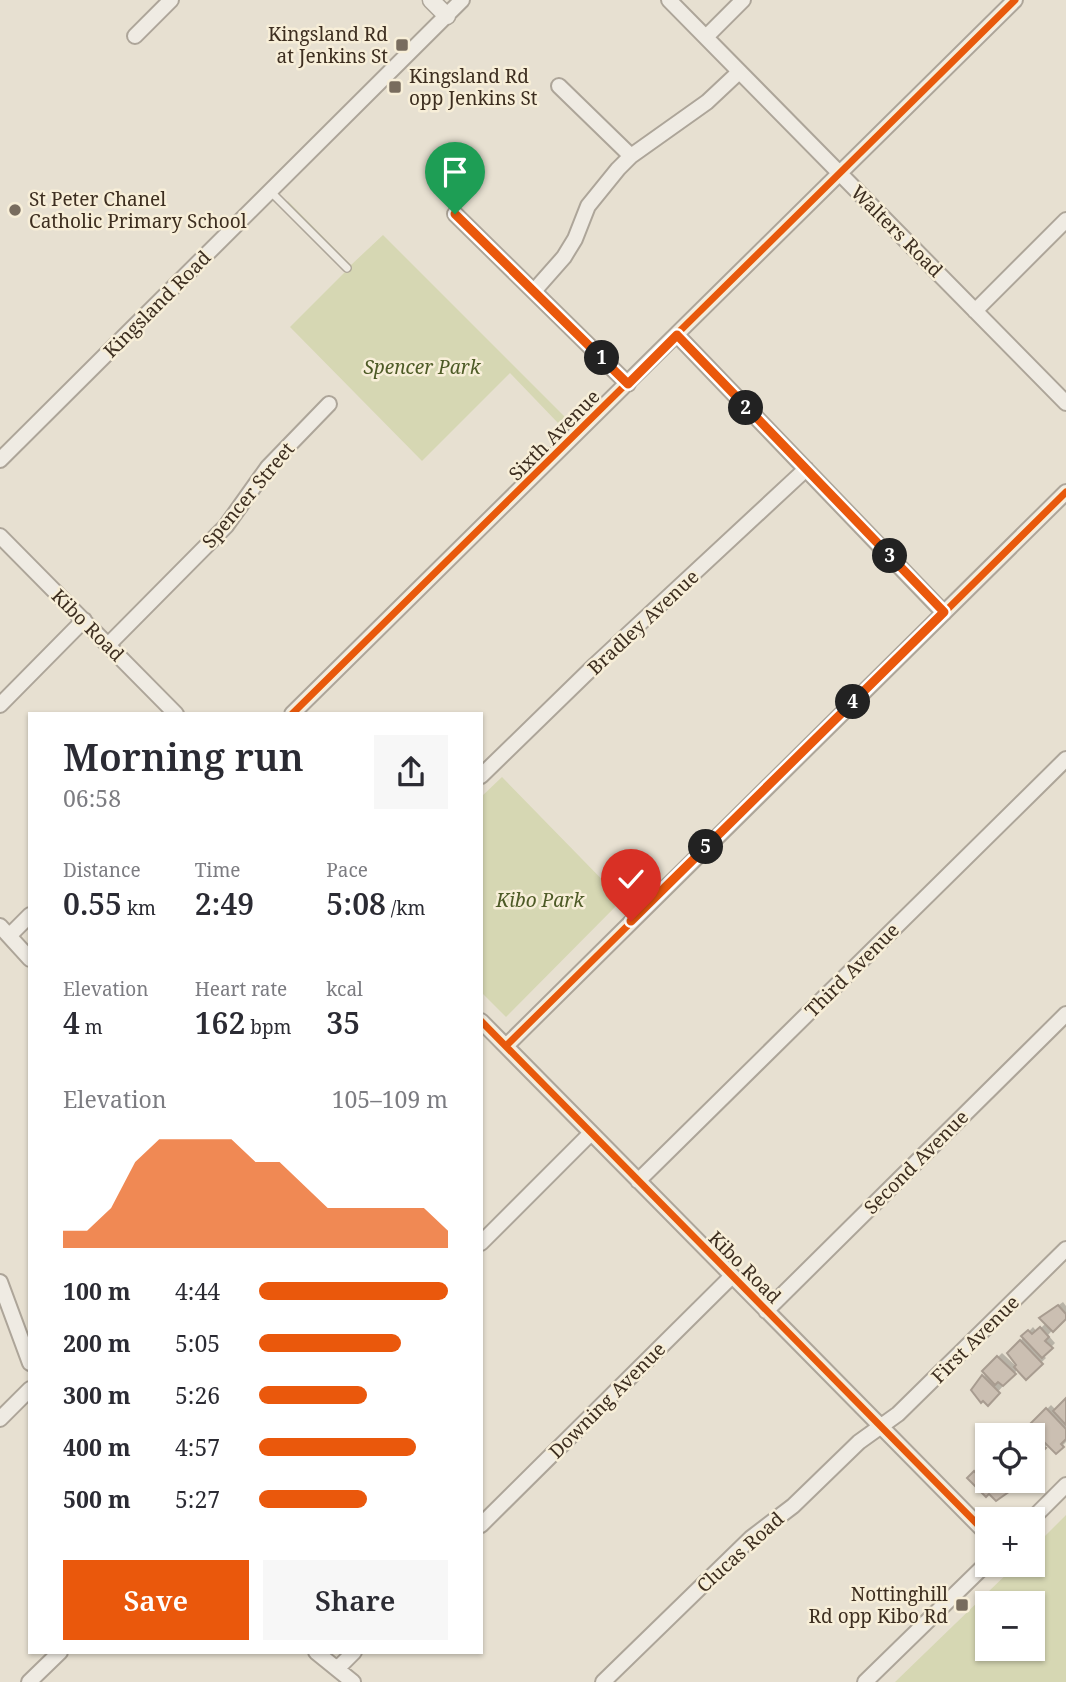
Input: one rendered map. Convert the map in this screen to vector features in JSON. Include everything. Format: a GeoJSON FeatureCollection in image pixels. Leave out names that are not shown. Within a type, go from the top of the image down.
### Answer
{"type":"FeatureCollection","features":[{"type":"Feature","properties":{"kind":"street"},"geometry":{"type":"LineString","coordinates":[[135,36],[171,0]]}},
{"type":"Feature","properties":{"kind":"street"},"geometry":{"type":"LineString","coordinates":[[431,0],[447,16]]}},
{"type":"Feature","properties":{"kind":"street","name":"Kingsland Road"},"geometry":{"type":"LineString","coordinates":[[0,460],[463,0]]}},
{"type":"Feature","properties":{"kind":"street","name":"Walters Road"},"geometry":{"type":"LineString","coordinates":[[669,0],[1066,403]]}},
{"type":"Feature","properties":{"kind":"street"},"geometry":{"type":"LineString","coordinates":[[706,37],[743,0]]}},
{"type":"Feature","properties":{"kind":"street","name":"Sixth Avenue"},"geometry":{"type":"LineString","coordinates":[[298,712],[1015,0]]}},
{"type":"Feature","properties":{"kind":"street"},"geometry":{"type":"LineString","coordinates":[[534,291],[576,239],[588,206],[631,156],[707,102],[739,72]]}},
{"type":"Feature","properties":{"kind":"street"},"geometry":{"type":"LineString","coordinates":[[559,86],[631,156]]}},
{"type":"Feature","properties":{"kind":"street"},"geometry":{"type":"LineString","coordinates":[[455,214],[628,384]]}},
{"type":"Feature","properties":{"kind":"street"},"geometry":{"type":"LineString","coordinates":[[975,311],[1066,220]]}},
{"type":"Feature","properties":{"kind":"street"},"geometry":{"type":"LineString","coordinates":[[677,335],[944,612]]}},
{"type":"Feature","properties":{"kind":"street","name":"Spencer Street"},"geometry":{"type":"LineString","coordinates":[[108,645],[226,526],[268,467],[329,404]]}},
{"type":"Feature","properties":{"kind":"street","name":"Bradley Avenue"},"geometry":{"type":"LineString","coordinates":[[483,774],[603,657],[806,469]]}},
{"type":"Feature","properties":{"kind":"street"},"geometry":{"type":"LineString","coordinates":[[506,1046],[1066,492]]}},
{"type":"Feature","properties":{"kind":"street","name":"Kibo Road"},"geometry":{"type":"LineString","coordinates":[[0,536],[174,712]]}},
{"type":"Feature","properties":{"kind":"street"},"geometry":{"type":"LineString","coordinates":[[0,705],[84,620]]}},
{"type":"Feature","properties":{"kind":"street","name":"Third Avenue"},"geometry":{"type":"LineString","coordinates":[[638,1181],[1066,759]]}},
{"type":"Feature","properties":{"kind":"street"},"geometry":{"type":"LineString","coordinates":[[28,916],[5,931],[28,957]]}},
{"type":"Feature","properties":{"kind":"street","name":"Second Avenue"},"geometry":{"type":"LineString","coordinates":[[766,1311],[1066,1014]]}},
{"type":"Feature","properties":{"kind":"street","name":"Kibo Road"},"geometry":{"type":"LineString","coordinates":[[483,1023],[975,1522]]}},
{"type":"Feature","properties":{"kind":"street"},"geometry":{"type":"LineString","coordinates":[[483,1241],[591,1133]]}},
{"type":"Feature","properties":{"kind":"street","name":"First Avenue"},"geometry":{"type":"LineString","coordinates":[[881,1426],[898,1414],[1066,1249]]}},
{"type":"Feature","properties":{"kind":"street","name":"Downing Avenue"},"geometry":{"type":"LineString","coordinates":[[483,1523],[732,1276]]}},
{"type":"Feature","properties":{"kind":"street"},"geometry":{"type":"LineString","coordinates":[[0,1282],[28,1358]]}},
{"type":"Feature","properties":{"kind":"street"},"geometry":{"type":"LineString","coordinates":[[0,1419],[28,1391]]}},
{"type":"Feature","properties":{"kind":"street","name":"Clucas Road"},"geometry":{"type":"LineString","coordinates":[[603,1682],[751,1538],[793,1506],[859,1442],[881,1426]]}},
{"type":"Feature","properties":{"kind":"street"},"geometry":{"type":"LineString","coordinates":[[1043,1507],[1066,1485]]}},
{"type":"Feature","properties":{"kind":"street"},"geometry":{"type":"LineString","coordinates":[[865,1682],[975,1575]]}},
{"type":"Feature","properties":{"kind":"street"},"geometry":{"type":"LineString","coordinates":[[29,1682],[58,1654]]}},
{"type":"Feature","properties":{"kind":"street"},"geometry":{"type":"LineString","coordinates":[[318,1654],[353,1682]]}},
{"type":"Feature","properties":{"kind":"street"},"geometry":{"type":"LineString","coordinates":[[337,1669],[352,1654]]}},
{"type":"Feature","properties":{"kind":"lane"},"geometry":{"type":"LineString","coordinates":[[270,191],[347,268]]}},
{"type":"Feature","properties":{"kind":"green space","name":"Spencer Park"},"geometry":{"type":"Polygon","coordinates":[[[288,201],[351,265],[383,235],[565,417],[558,423],[510,373],[422,461],[290,327],[345,272],[282,207],[288,201]]]}},
{"type":"Feature","properties":{"kind":"green space","name":"Kibo Park"},"geometry":{"type":"Polygon","coordinates":[[[502,777],[622,900],[506,1017],[483,994],[483,795],[502,777]]]}},
{"type":"Feature","properties":{"kind":"green space"},"geometry":{"type":"Polygon","coordinates":[[[1066,1515],[1066,1682],[895,1682],[975,1605],[975,1661],[1045,1661],[1045,1591],[989,1591],[1004,1577],[1045,1577],[1045,1536],[1066,1515]]]}},
{"type":"Feature","properties":{"kind":"building"},"geometry":{"type":"Polygon","coordinates":[[[1058,1305],[1066,1314],[1066,1319],[1053,1332],[1039,1318],[1058,1305]]]}},
{"type":"Feature","properties":{"kind":"building"},"geometry":{"type":"Polygon","coordinates":[[[1040,1327],[1049,1337],[1045,1341],[1053,1348],[1042,1358],[1021,1336],[1028,1330],[1032,1334],[1040,1327]]]}},
{"type":"Feature","properties":{"kind":"building"},"geometry":{"type":"Polygon","coordinates":[[[1020,1340],[1043,1364],[1026,1380],[1014,1367],[1016,1365],[1007,1353],[1020,1340]]]}},
{"type":"Feature","properties":{"kind":"building"},"geometry":{"type":"Polygon","coordinates":[[[997,1356],[1016,1374],[1003,1386],[998,1382],[995,1385],[982,1371],[997,1356]]]}},
{"type":"Feature","properties":{"kind":"building"},"geometry":{"type":"Polygon","coordinates":[[[982,1375],[1000,1393],[988,1406],[983,1401],[981,1403],[971,1390],[982,1375]]]}},
{"type":"Feature","properties":{"kind":"building"},"geometry":{"type":"Polygon","coordinates":[[[1066,1398],[1066,1425],[1053,1411],[1066,1398]]]}},
{"type":"Feature","properties":{"kind":"building"},"geometry":{"type":"Polygon","coordinates":[[[1046,1408],[1066,1429],[1066,1439],[1061,1444],[1064,1447],[1056,1454],[1045,1443],[1045,1423],[1031,1423],[1046,1408]]]}},
{"type":"Feature","properties":{"kind":"building"},"geometry":{"type":"Polygon","coordinates":[[[974,1471],[975,1486],[967,1478],[974,1471]]]}},
{"type":"Feature","properties":{"kind":"building"},"geometry":{"type":"Polygon","coordinates":[[[982,1493],[1007,1493],[996,1501],[989,1494],[986,1497],[982,1493]]]}},
{"type":"Feature","properties":{"kind":"cycle path"},"geometry":{"type":"LineString","coordinates":[[294,712],[1015,0]]}},
{"type":"Feature","properties":{"kind":"cycle path"},"geometry":{"type":"LineString","coordinates":[[506,1046],[1066,492]]}},
{"type":"Feature","properties":{"kind":"cycle path"},"geometry":{"type":"LineString","coordinates":[[483,1023],[975,1522]]}},
{"type":"Feature","properties":{"kind":"place","name":"Kingsland Rd at Jenkins St"},"geometry":{"type":"Point","coordinates":[402,45]}},
{"type":"Feature","properties":{"kind":"place","name":"Kingsland Rd opp Jenkins St"},"geometry":{"type":"Point","coordinates":[395,87]}},
{"type":"Feature","properties":{"kind":"place","name":"St Peter Chanel Catholic Primary School"},"geometry":{"type":"Point","coordinates":[15,210]}},
{"type":"Feature","properties":{"kind":"place","name":"Nottinghill Rd opp Kibo Rd"},"geometry":{"type":"Point","coordinates":[962,1605]}},
{"type":"Feature","properties":{"kind":"route"},"geometry":{"type":"LineString","coordinates":[[455,214],[628,384],[677,335],[944,612],[631,921]]}}]}
